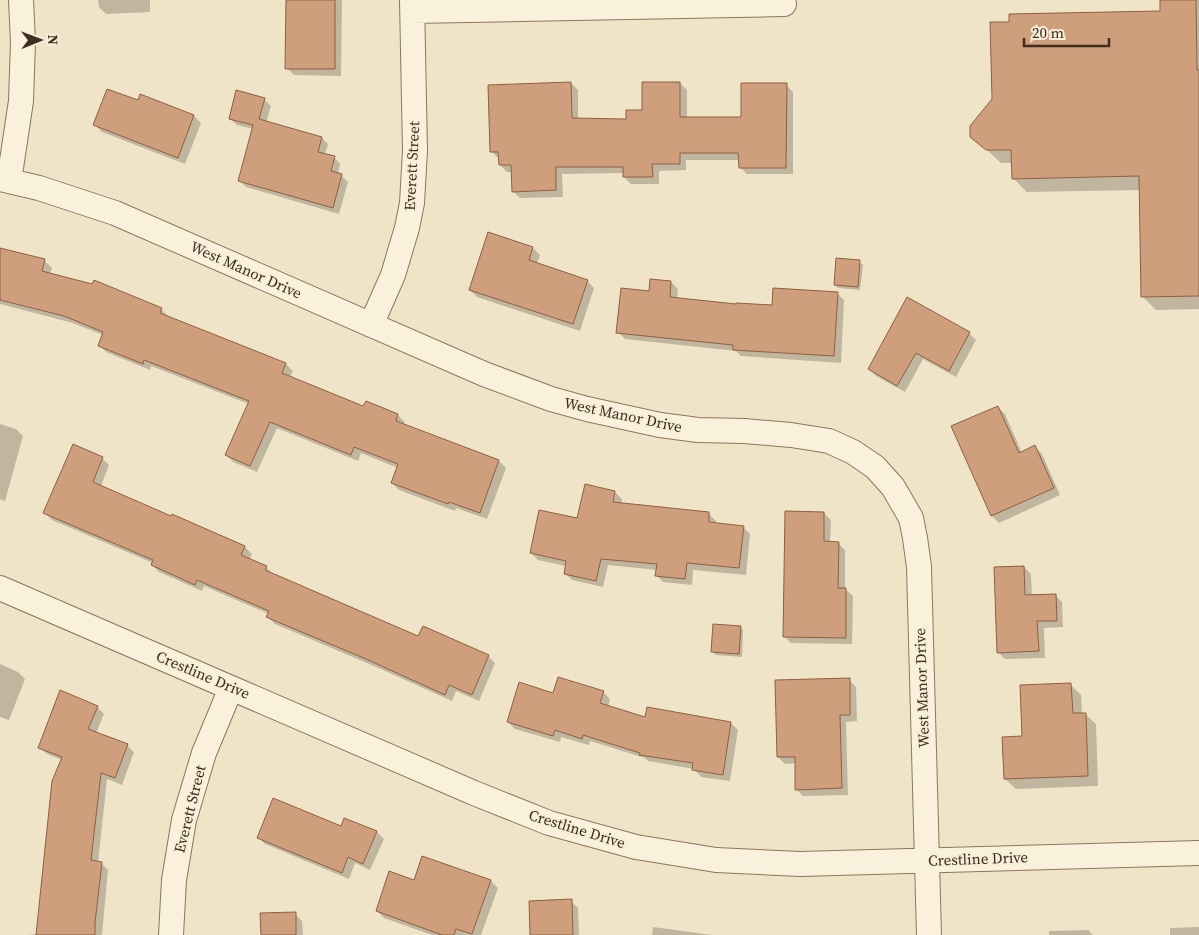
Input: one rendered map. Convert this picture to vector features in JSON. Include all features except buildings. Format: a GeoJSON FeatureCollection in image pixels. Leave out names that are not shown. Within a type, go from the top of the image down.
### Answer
{"type":"FeatureCollection","features":[{"type":"Feature","properties":{"kind":"street"},"geometry":{"type":"LineString","coordinates":[[4,180],[21,101],[23,42],[20,0]]}},
{"type":"Feature","properties":{"kind":"street"},"geometry":{"type":"LineString","coordinates":[[412,5],[784,4]]}},
{"type":"Feature","properties":{"kind":"street","name":"Everett Street"},"geometry":{"type":"LineString","coordinates":[[371,325],[393,275],[407,228],[412,203],[416,151],[412,5]]}},
{"type":"Feature","properties":{"kind":"street","name":"West Manor Drive"},"geometry":{"type":"LineString","coordinates":[[4,180],[40,188],[115,213],[484,374],[543,396],[587,409],[660,425],[698,430],[744,431],[817,438],[829,441],[853,452],[875,467],[893,487],[910,518],[915,538],[919,576],[929,935]]}},
{"type":"Feature","properties":{"kind":"street","name":"Crestline Drive"},"geometry":{"type":"LineString","coordinates":[[0,588],[474,793],[549,823],[636,847],[716,860],[800,864],[1199,853]]}},
{"type":"Feature","properties":{"kind":"street","name":"Everett Street"},"geometry":{"type":"LineString","coordinates":[[171,935],[174,880],[184,820],[204,753],[231,688]]}}]}
